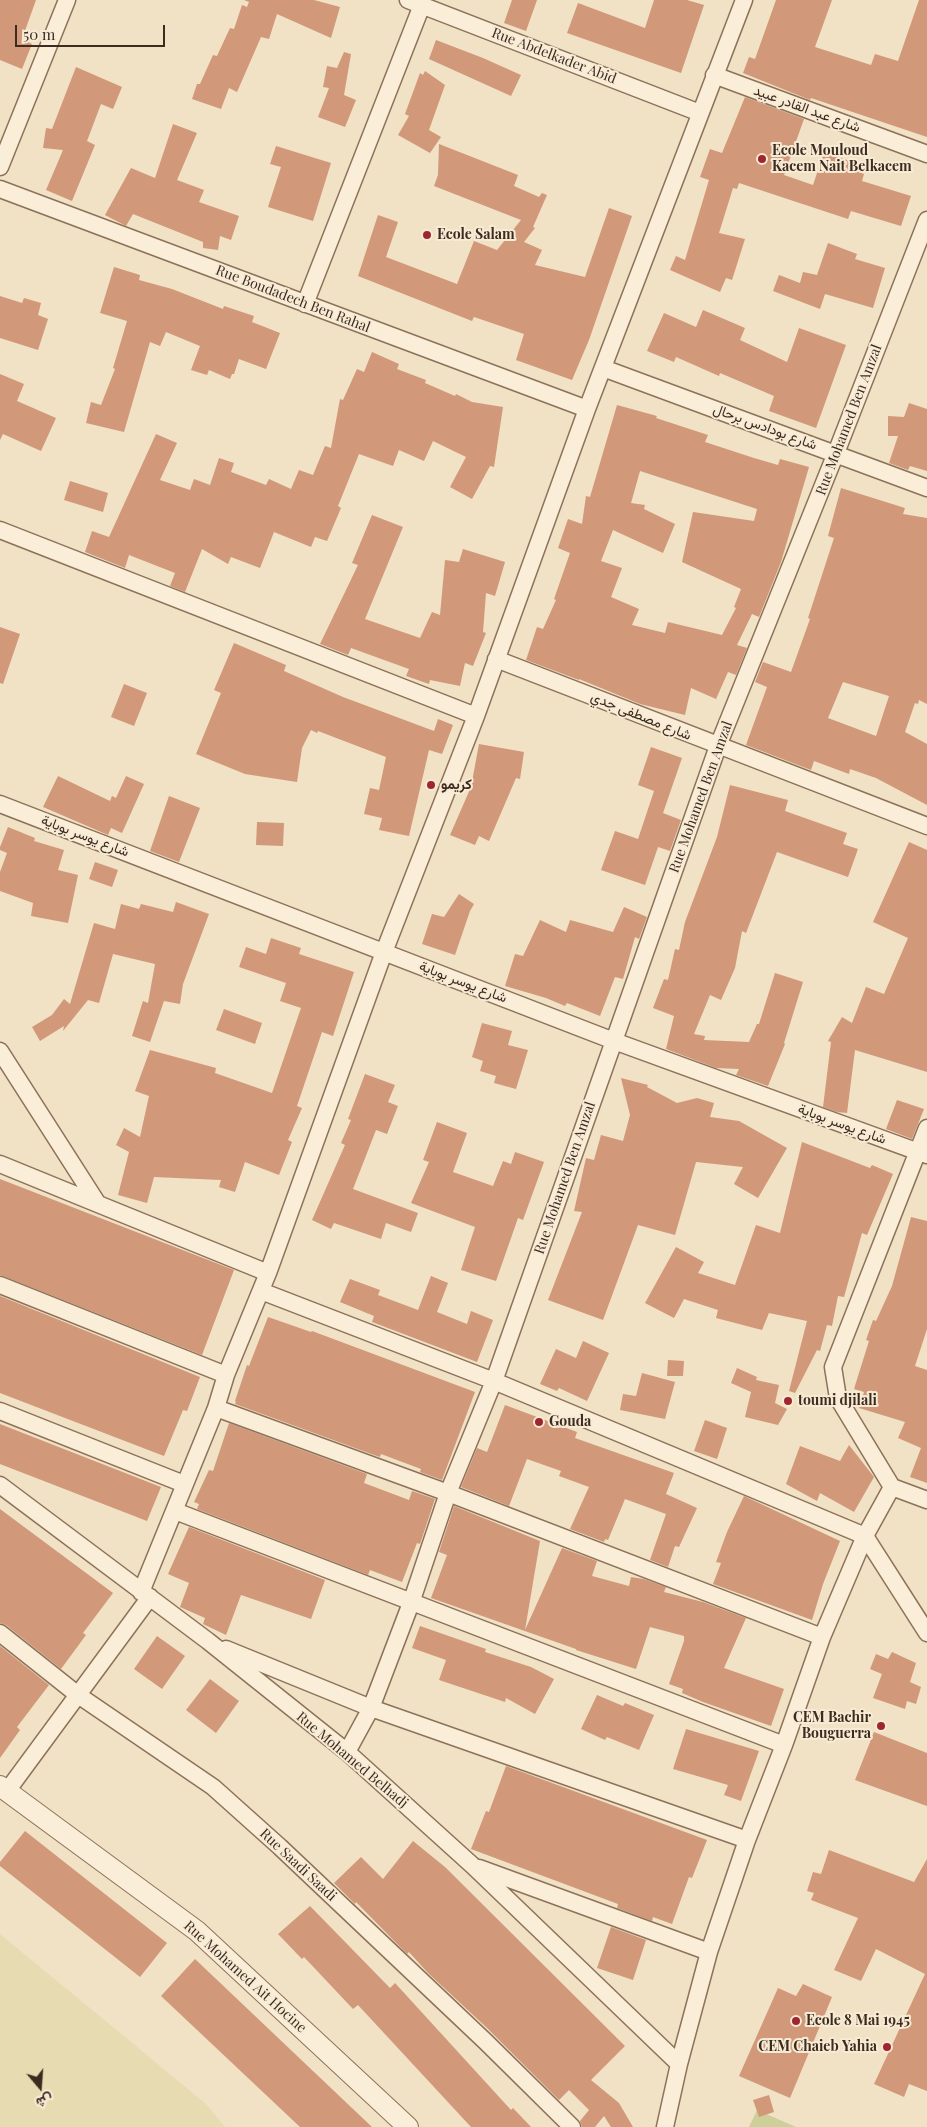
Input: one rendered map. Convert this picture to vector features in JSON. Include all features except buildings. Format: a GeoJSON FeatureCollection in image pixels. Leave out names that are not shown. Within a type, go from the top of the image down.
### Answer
{"type":"FeatureCollection","features":[{"type":"Feature","properties":{"kind":"street"},"geometry":{"type":"LineString","coordinates":[[0,167],[67,0]]}},
{"type":"Feature","properties":{"kind":"street"},"geometry":{"type":"LineString","coordinates":[[4,1789],[78,1695],[146,1594],[184,1484],[216,1408],[226,1375],[268,1273],[384,952],[476,716],[602,368],[744,0]]}},
{"type":"Feature","properties":{"kind":"street"},"geometry":{"type":"LineString","coordinates":[[305,304],[415,3]]}},
{"type":"Feature","properties":{"kind":"street","name":"Rue Abdelkader Abid"},"geometry":{"type":"LineString","coordinates":[[415,3],[700,113]]}},
{"type":"Feature","properties":{"kind":"street","name":"شارع عبد القادر عبيد"},"geometry":{"type":"LineString","coordinates":[[714,75],[927,154]]}},
{"type":"Feature","properties":{"kind":"street","name":"Rue Boudadech Ben Rahal"},"geometry":{"type":"LineString","coordinates":[[0,189],[587,409]]}},
{"type":"Feature","properties":{"kind":"street","name":"Rue Mohamed Ben Amzal"},"geometry":{"type":"LineString","coordinates":[[347,1752],[372,1708],[448,1493],[494,1381],[718,746],[927,220]]}},
{"type":"Feature","properties":{"kind":"street","name":"شارع بودادس برحال"},"geometry":{"type":"LineString","coordinates":[[602,368],[927,488]]}},
{"type":"Feature","properties":{"kind":"street"},"geometry":{"type":"LineString","coordinates":[[0,530],[476,716]]}},
{"type":"Feature","properties":{"kind":"street","name":"شارع مصطفى جدي"},"geometry":{"type":"LineString","coordinates":[[496,659],[927,826]]}},
{"type":"Feature","properties":{"kind":"street","name":"شارع يوسر بوباية"},"geometry":{"type":"LineString","coordinates":[[0,804],[614,1041],[922,1154]]}},
{"type":"Feature","properties":{"kind":"street"},"geometry":{"type":"LineString","coordinates":[[0,1051],[98,1204]]}},
{"type":"Feature","properties":{"kind":"street"},"geometry":{"type":"LineString","coordinates":[[927,1128],[922,1154],[833,1366],[838,1398],[892,1487],[927,1500]]}},
{"type":"Feature","properties":{"kind":"street"},"geometry":{"type":"LineString","coordinates":[[0,1164],[268,1273]]}},
{"type":"Feature","properties":{"kind":"street"},"geometry":{"type":"LineString","coordinates":[[0,1285],[226,1375]]}},
{"type":"Feature","properties":{"kind":"street"},"geometry":{"type":"LineString","coordinates":[[261,1291],[494,1381],[865,1536],[927,1633]]}},
{"type":"Feature","properties":{"kind":"street"},"geometry":{"type":"LineString","coordinates":[[216,1408],[448,1493],[822,1637]]}},
{"type":"Feature","properties":{"kind":"street"},"geometry":{"type":"LineString","coordinates":[[0,1411],[184,1484]]}},
{"type":"Feature","properties":{"kind":"street","name":"Rue Mohamed Belhadj"},"geometry":{"type":"LineString","coordinates":[[0,1484],[208,1641],[347,1752],[472,1865],[679,2064]]}},
{"type":"Feature","properties":{"kind":"street"},"geometry":{"type":"LineString","coordinates":[[665,2127],[679,2064],[709,1952],[747,1840],[784,1745],[822,1637],[865,1536],[892,1487]]}},
{"type":"Feature","properties":{"kind":"street"},"geometry":{"type":"LineString","coordinates":[[175,1511],[784,1745]]}},
{"type":"Feature","properties":{"kind":"street","name":"Rue Saadi Saadi"},"geometry":{"type":"LineString","coordinates":[[0,1633],[78,1695],[212,1787],[280,1847],[486,2042],[572,2127]]}},
{"type":"Feature","properties":{"kind":"street"},"geometry":{"type":"LineString","coordinates":[[208,1641],[372,1708],[747,1840]]}},
{"type":"Feature","properties":{"kind":"street","name":"Rue Mohamed Ait Hocine"},"geometry":{"type":"LineString","coordinates":[[4,1789],[197,1932],[408,2127]]}},
{"type":"Feature","properties":{"kind":"street"},"geometry":{"type":"LineString","coordinates":[[472,1865],[709,1952]]}},
{"type":"Feature","properties":{"kind":"shaded area"},"geometry":{"type":"Polygon","coordinates":[[[0,1934],[206,2104],[225,2127],[0,2127],[0,1934]]]}},
{"type":"Feature","properties":{"kind":"green space"},"geometry":{"type":"Polygon","coordinates":[[[757,2110],[796,2127],[749,2127],[757,2110]]]}},
{"type":"Feature","properties":{"kind":"place","name":"Ecole Mouloud Kacem Nait Belkacem"},"geometry":{"type":"Point","coordinates":[762,159]}},
{"type":"Feature","properties":{"kind":"place","name":"Ecole Salam"},"geometry":{"type":"Point","coordinates":[427,235]}},
{"type":"Feature","properties":{"kind":"place","name":"كريمو"},"geometry":{"type":"Point","coordinates":[431,785]}},
{"type":"Feature","properties":{"kind":"place","name":"toumi djilali"},"geometry":{"type":"Point","coordinates":[788,1401]}},
{"type":"Feature","properties":{"kind":"place","name":"Gouda"},"geometry":{"type":"Point","coordinates":[539,1422]}},
{"type":"Feature","properties":{"kind":"place","name":"CEM Bachir Bouguerra"},"geometry":{"type":"Point","coordinates":[881,1726]}},
{"type":"Feature","properties":{"kind":"place","name":"Ecole 8 Mai 1945"},"geometry":{"type":"Point","coordinates":[796,2021]}},
{"type":"Feature","properties":{"kind":"place","name":"CEM Chaieb Yahia"},"geometry":{"type":"Point","coordinates":[887,2047]}}]}
